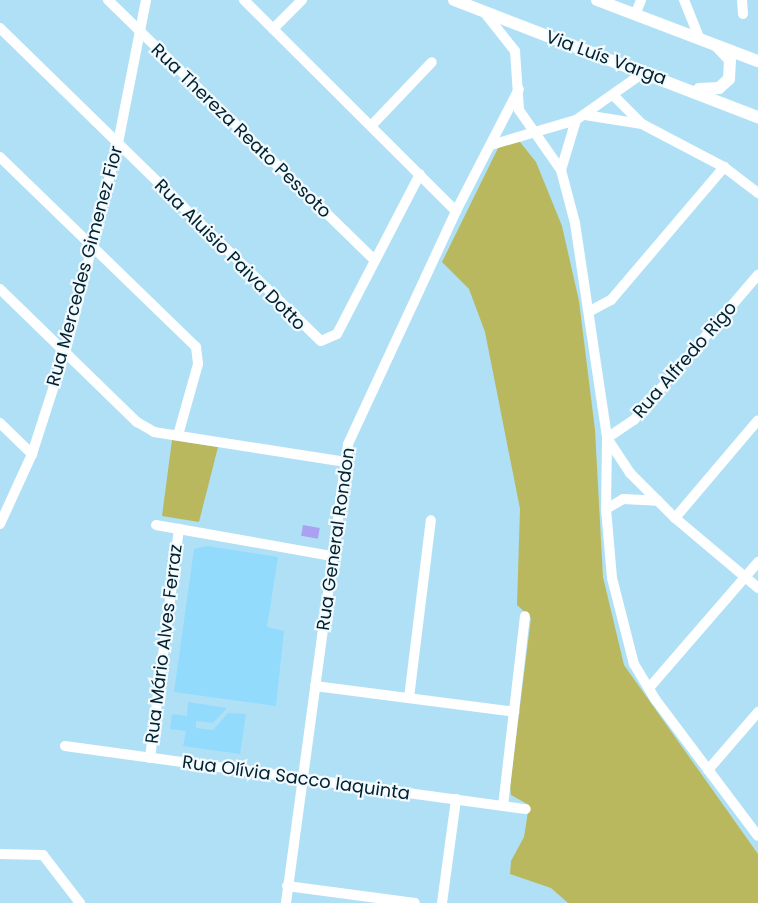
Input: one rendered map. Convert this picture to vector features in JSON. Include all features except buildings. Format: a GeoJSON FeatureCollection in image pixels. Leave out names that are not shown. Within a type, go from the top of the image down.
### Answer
{"type":"FeatureCollection","features":[{"type":"Feature","properties":{"kind":"main road","name":"Via Luís Varga"},"geometry":{"type":"LineString","coordinates":[[454,0],[643,73],[684,86],[758,117]]}},
{"type":"Feature","properties":{"kind":"main road"},"geometry":{"type":"LineString","coordinates":[[464,0],[483,12]]}},
{"type":"Feature","properties":{"kind":"main road"},"geometry":{"type":"LineString","coordinates":[[597,0],[699,37],[758,61]]}},
{"type":"Feature","properties":{"kind":"main road"},"geometry":{"type":"LineString","coordinates":[[626,0],[635,15]]}},
{"type":"Feature","properties":{"kind":"main road"},"geometry":{"type":"LineString","coordinates":[[684,86],[710,91],[729,79],[730,60],[712,42]]}},
{"type":"Feature","properties":{"kind":"street","name":"Rua Thereza Reato Pessoto"},"geometry":{"type":"LineString","coordinates":[[108,0],[375,261]]}},
{"type":"Feature","properties":{"kind":"street","name":"Rua Mercedes Gimenez Fior"},"geometry":{"type":"LineString","coordinates":[[0,524],[32,454],[66,349],[118,143],[146,0]]}},
{"type":"Feature","properties":{"kind":"street"},"geometry":{"type":"LineString","coordinates":[[244,0],[456,210]]}},
{"type":"Feature","properties":{"kind":"street"},"geometry":{"type":"LineString","coordinates":[[273,29],[302,0]]}},
{"type":"Feature","properties":{"kind":"street"},"geometry":{"type":"LineString","coordinates":[[635,15],[641,0]]}},
{"type":"Feature","properties":{"kind":"street"},"geometry":{"type":"LineString","coordinates":[[684,0],[699,37]]}},
{"type":"Feature","properties":{"kind":"street"},"geometry":{"type":"LineString","coordinates":[[742,0],[742,14]]}},
{"type":"Feature","properties":{"kind":"street"},"geometry":{"type":"LineString","coordinates":[[483,12],[515,51],[520,110],[532,133],[561,170],[590,312],[607,438],[606,509],[612,578],[634,664],[708,770],[758,836]]}},
{"type":"Feature","properties":{"kind":"street","name":"Rua Aluisio Paiva Dotto"},"geometry":{"type":"LineString","coordinates":[[0,28],[321,341],[337,334],[420,174]]}},
{"type":"Feature","properties":{"kind":"street"},"geometry":{"type":"LineString","coordinates":[[371,126],[432,62]]}},
{"type":"Feature","properties":{"kind":"street"},"geometry":{"type":"LineString","coordinates":[[491,145],[581,117],[643,73]]}},
{"type":"Feature","properties":{"kind":"street","name":"Rua General Rondon"},"geometry":{"type":"LineString","coordinates":[[286,903],[348,444],[456,210],[519,89]]}},
{"type":"Feature","properties":{"kind":"street"},"geometry":{"type":"LineString","coordinates":[[613,95],[642,124],[724,167],[758,193]]}},
{"type":"Feature","properties":{"kind":"street"},"geometry":{"type":"LineString","coordinates":[[581,117],[642,124]]}},
{"type":"Feature","properties":{"kind":"street"},"geometry":{"type":"LineString","coordinates":[[561,170],[581,117]]}},
{"type":"Feature","properties":{"kind":"street"},"geometry":{"type":"LineString","coordinates":[[0,157],[196,347],[198,364],[178,435]]}},
{"type":"Feature","properties":{"kind":"street"},"geometry":{"type":"LineString","coordinates":[[590,312],[611,300],[724,167]]}},
{"type":"Feature","properties":{"kind":"street","name":"Rua Alfredo Rigo"},"geometry":{"type":"LineString","coordinates":[[607,438],[634,420],[758,276]]}},
{"type":"Feature","properties":{"kind":"street"},"geometry":{"type":"LineString","coordinates":[[0,289],[66,349],[137,422],[154,432],[346,462]]}},
{"type":"Feature","properties":{"kind":"street"},"geometry":{"type":"LineString","coordinates":[[675,518],[758,420]]}},
{"type":"Feature","properties":{"kind":"street"},"geometry":{"type":"LineString","coordinates":[[0,423],[32,454]]}},
{"type":"Feature","properties":{"kind":"street"},"geometry":{"type":"LineString","coordinates":[[607,438],[630,473],[675,518],[758,588]]}},
{"type":"Feature","properties":{"kind":"street"},"geometry":{"type":"LineString","coordinates":[[606,509],[623,499],[658,501]]}},
{"type":"Feature","properties":{"kind":"street"},"geometry":{"type":"LineString","coordinates":[[409,698],[431,520]]}},
{"type":"Feature","properties":{"kind":"street"},"geometry":{"type":"LineString","coordinates":[[156,525],[332,556]]}},
{"type":"Feature","properties":{"kind":"street","name":"Rua Mário Alves Ferraz"},"geometry":{"type":"LineString","coordinates":[[150,758],[179,529]]}},
{"type":"Feature","properties":{"kind":"street"},"geometry":{"type":"LineString","coordinates":[[649,688],[758,562]]}},
{"type":"Feature","properties":{"kind":"street"},"geometry":{"type":"LineString","coordinates":[[503,806],[525,616]]}},
{"type":"Feature","properties":{"kind":"street"},"geometry":{"type":"LineString","coordinates":[[315,686],[514,712]]}},
{"type":"Feature","properties":{"kind":"street"},"geometry":{"type":"LineString","coordinates":[[708,770],[758,712]]}},
{"type":"Feature","properties":{"kind":"street","name":"Rua Olívia Sacco Iaquinta"},"geometry":{"type":"LineString","coordinates":[[65,746],[526,809]]}},
{"type":"Feature","properties":{"kind":"street"},"geometry":{"type":"LineString","coordinates":[[442,903],[456,799]]}},
{"type":"Feature","properties":{"kind":"street"},"geometry":{"type":"LineString","coordinates":[[0,854],[43,855],[80,903]]}},
{"type":"Feature","properties":{"kind":"street"},"geometry":{"type":"LineString","coordinates":[[288,886],[415,903]]}},
{"type":"Feature","properties":{"kind":"shaded area"},"geometry":{"type":"Polygon","coordinates":[[[502,140],[520,142],[536,162],[562,226],[579,301],[595,430],[603,577],[624,665],[758,854],[758,903],[568,903],[551,888],[510,874],[511,861],[524,837],[529,805],[511,795],[510,786],[531,618],[517,605],[520,509],[485,332],[469,289],[442,262],[502,140]]]}},
{"type":"Feature","properties":{"kind":"shaded area"},"geometry":{"type":"Polygon","coordinates":[[[172,440],[218,447],[199,522],[162,516],[172,440]]]}},
{"type":"Feature","properties":{"kind":"shaded area"},"geometry":{"type":"Polygon","coordinates":[[[207,546],[278,557],[267,627],[284,631],[276,706],[174,692],[194,549],[207,546]]]}},
{"type":"Feature","properties":{"kind":"shaded area"},"geometry":{"type":"Polygon","coordinates":[[[188,702],[227,708],[213,723],[196,721],[196,728],[213,730],[228,713],[246,714],[240,754],[183,746],[186,731],[170,729],[172,714],[187,716],[188,702]]]}}]}
